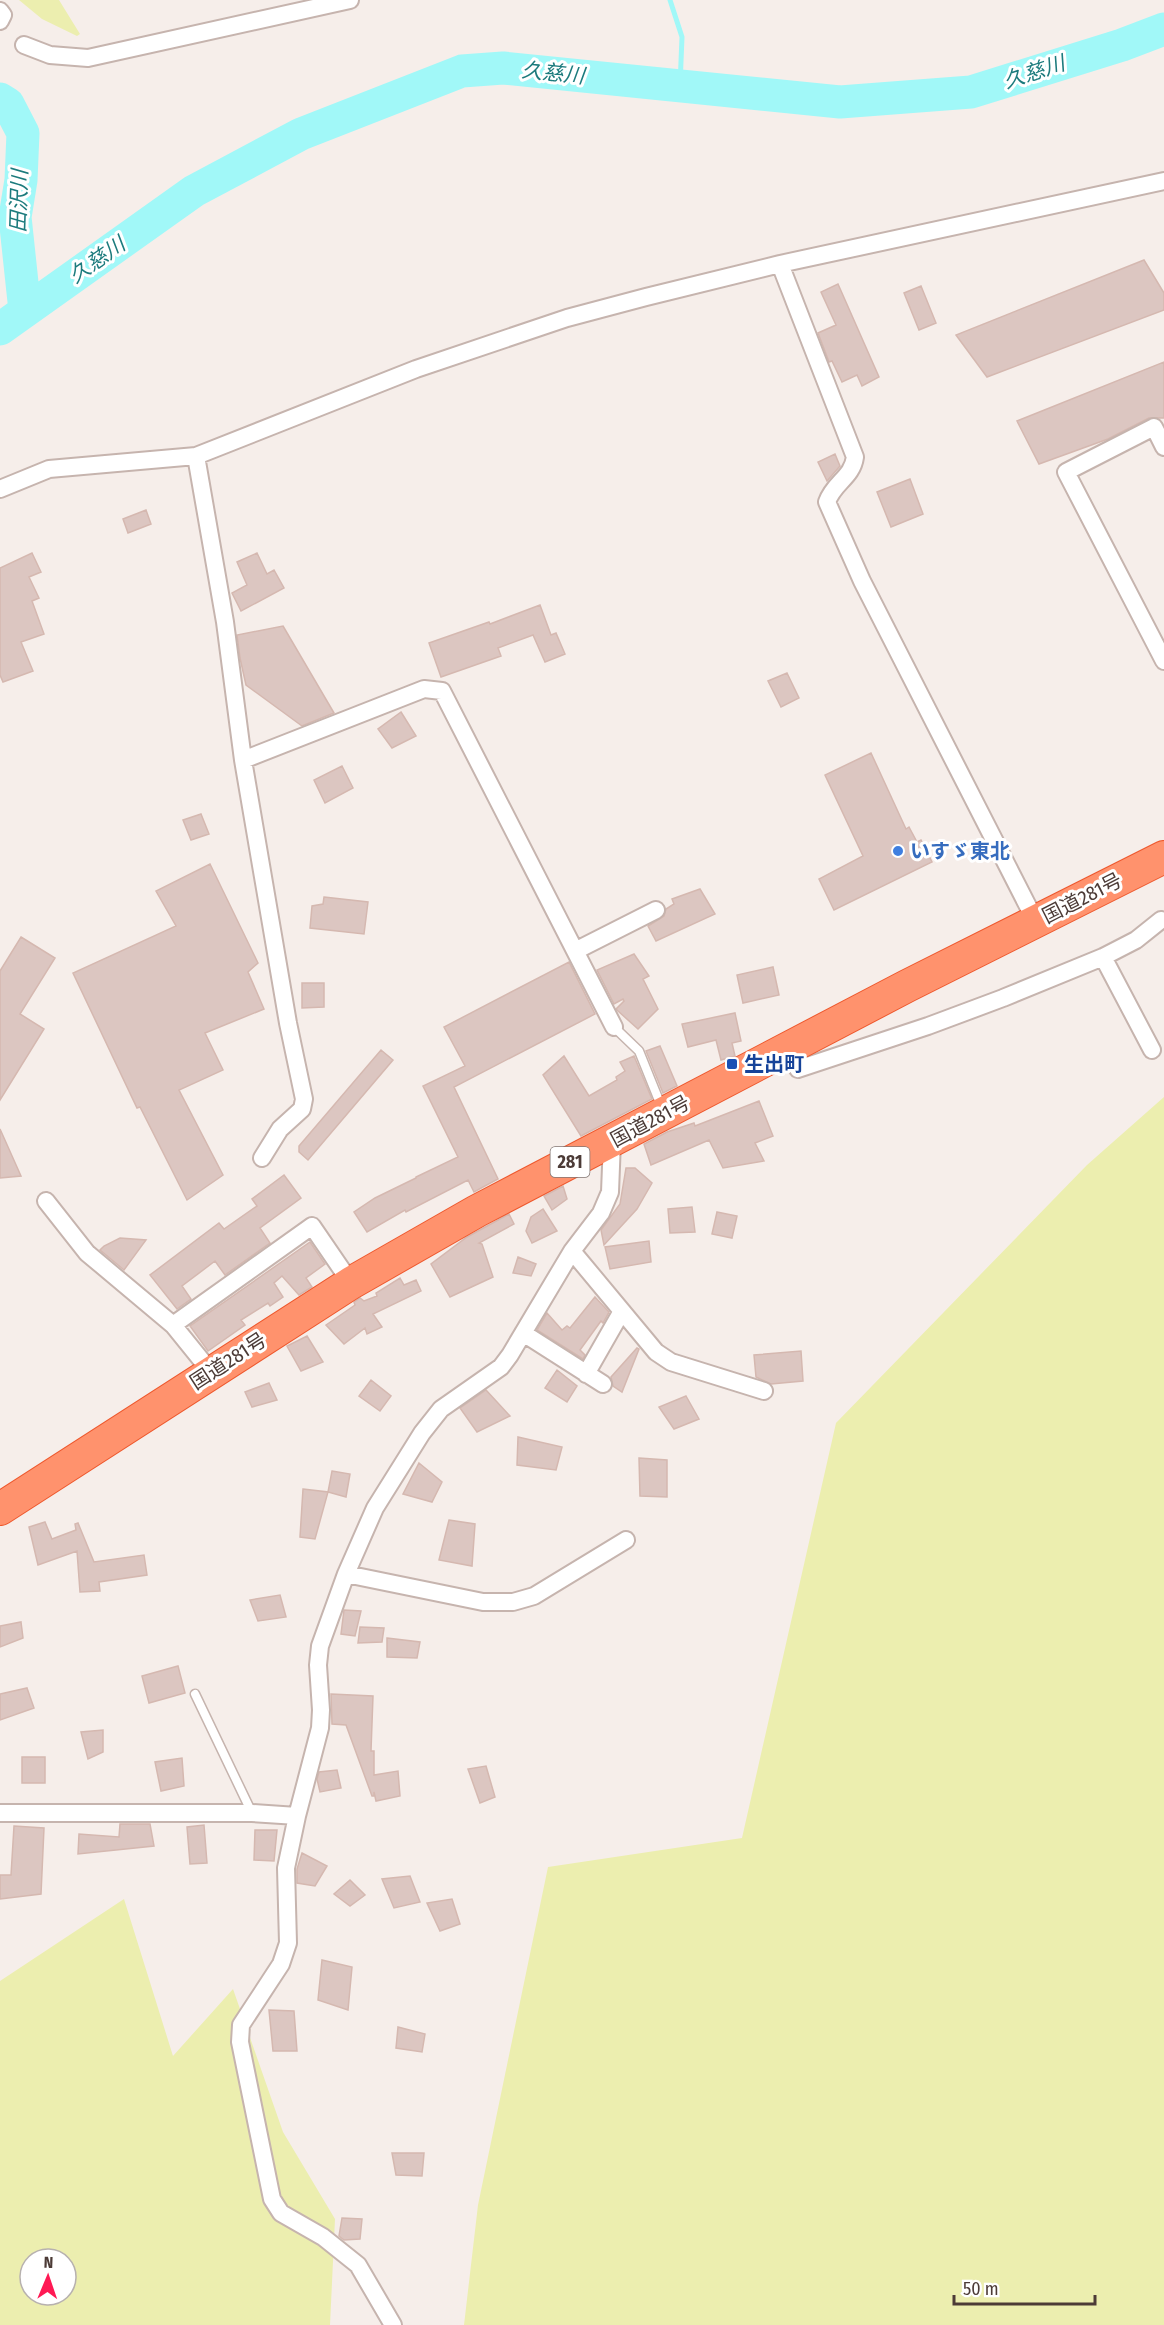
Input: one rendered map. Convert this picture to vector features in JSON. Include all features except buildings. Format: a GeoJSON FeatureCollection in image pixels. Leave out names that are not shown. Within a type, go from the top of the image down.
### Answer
{"type":"FeatureCollection","features":[{"type":"Feature","properties":{"kind":"highway","name":"国道281号"},"geometry":{"type":"LineString","coordinates":[[0,1509],[351,1283],[477,1211],[786,1049],[1164,857]]}},
{"type":"Feature","properties":{"kind":"street"},"geometry":{"type":"LineString","coordinates":[[24,45],[50,55],[88,58],[351,0]]}},
{"type":"Feature","properties":{"kind":"street"},"geometry":{"type":"LineString","coordinates":[[0,11],[3,15],[0,21]]}},
{"type":"Feature","properties":{"kind":"street"},"geometry":{"type":"LineString","coordinates":[[0,489],[49,470],[196,456],[416,369],[578,315],[780,264],[1164,181]]}},
{"type":"Feature","properties":{"kind":"street"},"geometry":{"type":"LineString","coordinates":[[780,264],[855,457],[853,469],[830,492],[827,502],[864,585],[1036,922]]}},
{"type":"Feature","properties":{"kind":"street"},"geometry":{"type":"LineString","coordinates":[[1164,447],[1154,428],[1066,472],[1164,661]]}},
{"type":"Feature","properties":{"kind":"street"},"geometry":{"type":"LineString","coordinates":[[196,456],[225,622],[243,760],[286,1012],[304,1099],[302,1109],[280,1129],[262,1158]]}},
{"type":"Feature","properties":{"kind":"street"},"geometry":{"type":"LineString","coordinates":[[243,760],[424,689],[442,691],[617,1031]]}},
{"type":"Feature","properties":{"kind":"street"},"geometry":{"type":"LineString","coordinates":[[575,951],[656,910]]}},
{"type":"Feature","properties":{"kind":"street"},"geometry":{"type":"LineString","coordinates":[[786,1049],[798,1069],[939,1022],[1102,957],[1136,940],[1161,920]]}},
{"type":"Feature","properties":{"kind":"street"},"geometry":{"type":"LineString","coordinates":[[1102,957],[1152,1050]]}},
{"type":"Feature","properties":{"kind":"street"},"geometry":{"type":"LineString","coordinates":[[393,2325],[358,2265],[323,2237],[281,2213],[272,2199],[240,2042],[241,2025],[281,1964],[288,1943],[286,1868],[320,1728],[318,1665],[320,1646],[346,1574],[375,1508],[422,1433],[441,1409],[501,1367],[572,1251],[601,1213],[610,1191],[612,1141]]}},
{"type":"Feature","properties":{"kind":"street"},"geometry":{"type":"LineString","coordinates":[[46,1201],[87,1253],[173,1325],[211,1372]]}},
{"type":"Feature","properties":{"kind":"street"},"geometry":{"type":"LineString","coordinates":[[173,1325],[312,1226],[351,1283]]}},
{"type":"Feature","properties":{"kind":"street"},"geometry":{"type":"LineString","coordinates":[[572,1251],[656,1352],[671,1362],[764,1391]]}},
{"type":"Feature","properties":{"kind":"street"},"geometry":{"type":"LineString","coordinates":[[586,1374],[622,1311]]}},
{"type":"Feature","properties":{"kind":"street"},"geometry":{"type":"LineString","coordinates":[[523,1333],[603,1384]]}},
{"type":"Feature","properties":{"kind":"street"},"geometry":{"type":"LineString","coordinates":[[346,1574],[483,1602],[513,1602],[534,1596],[626,1540]]}},
{"type":"Feature","properties":{"kind":"street"},"geometry":{"type":"LineString","coordinates":[[0,1813],[252,1813],[297,1816]]}},
{"type":"Feature","properties":{"kind":"lane"},"geometry":{"type":"LineString","coordinates":[[617,1031],[639,1051],[665,1114]]}},
{"type":"Feature","properties":{"kind":"lane"},"geometry":{"type":"LineString","coordinates":[[195,1694],[252,1813]]}},
{"type":"Feature","properties":{"kind":"green space"},"geometry":{"type":"Polygon","coordinates":[[[19,0],[59,0],[80,34],[77,36],[42,19],[19,0]]]}},
{"type":"Feature","properties":{"kind":"green space"},"geometry":{"type":"Polygon","coordinates":[[[1164,1097],[1164,2325],[464,2325],[478,2205],[548,1867],[742,1838],[836,1423],[1087,1165],[1164,1097]]]}},
{"type":"Feature","properties":{"kind":"green space"},"geometry":{"type":"Polygon","coordinates":[[[124,1899],[173,2056],[233,1989],[283,2132],[335,2219],[330,2325],[0,2325],[0,1981],[124,1899]]]}},
{"type":"Feature","properties":{"kind":"waterway"},"geometry":{"type":"LineString","coordinates":[[670,0],[682,37],[680,86]]}},
{"type":"Feature","properties":{"kind":"waterway","name":"久慈川"},"geometry":{"type":"LineString","coordinates":[[0,329],[194,191],[301,134],[462,71],[503,68],[840,102],[971,92],[1122,45],[1164,29]]}},
{"type":"Feature","properties":{"kind":"waterway","name":"田沢川"},"geometry":{"type":"LineString","coordinates":[[0,99],[8,104],[23,133],[21,180],[15,217],[25,311]]}},
{"type":"Feature","properties":{"kind":"place","name":"いすゞ東北"},"geometry":{"type":"Point","coordinates":[898,851]}},
{"type":"Feature","properties":{"kind":"place","name":"生出町"},"geometry":{"type":"Point","coordinates":[732,1064]}}]}
